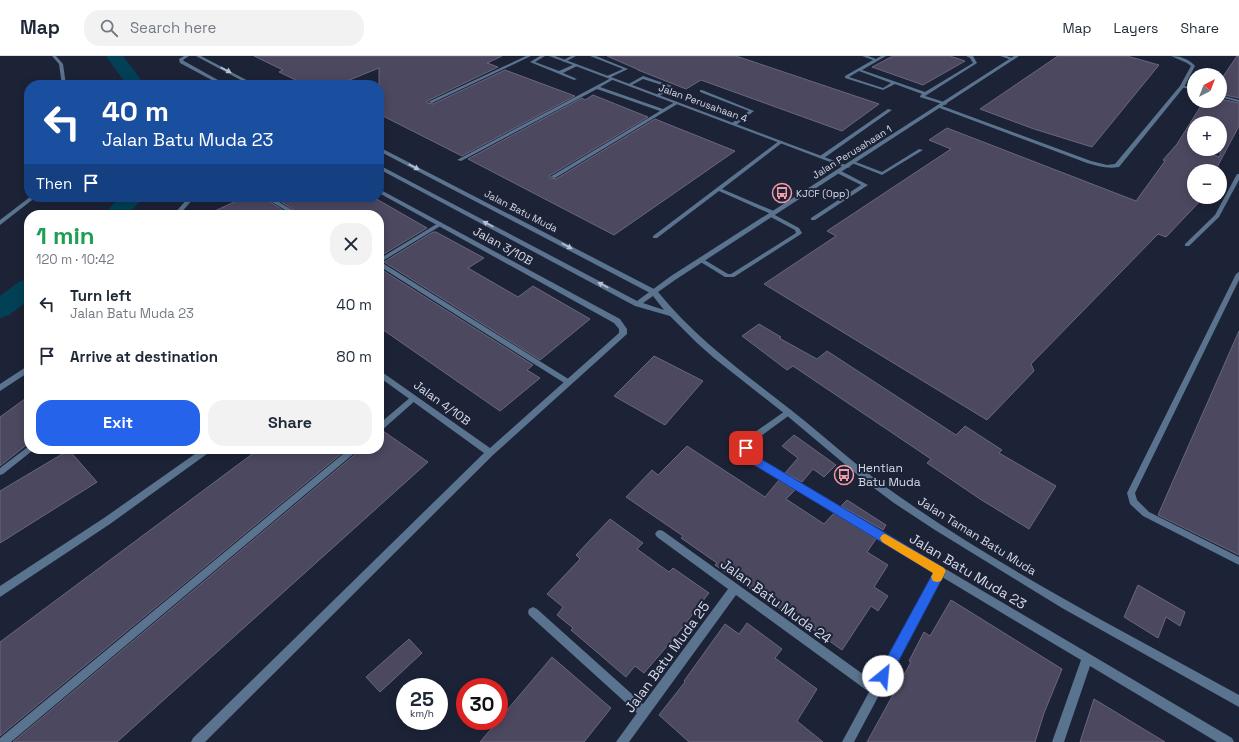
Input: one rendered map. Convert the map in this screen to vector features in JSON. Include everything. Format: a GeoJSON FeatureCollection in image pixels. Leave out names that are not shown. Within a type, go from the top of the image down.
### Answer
{"type":"FeatureCollection","features":[{"type":"Feature","properties":{"kind":"street"},"geometry":{"type":"LineString","coordinates":[[187,56],[181,59],[182,62],[216,80]]}},
{"type":"Feature","properties":{"kind":"street"},"geometry":{"type":"LineString","coordinates":[[198,56],[244,80]]}},
{"type":"Feature","properties":{"kind":"street","name":"Jalan Perusahaan 4"},"geometry":{"type":"LineString","coordinates":[[553,56],[848,167]]}},
{"type":"Feature","properties":{"kind":"street"},"geometry":{"type":"LineString","coordinates":[[1002,56],[1015,58]]}},
{"type":"Feature","properties":{"kind":"street"},"geometry":{"type":"LineString","coordinates":[[942,106],[1089,162],[1107,167],[1117,166],[1182,86],[1193,66],[1189,62],[1173,56]]}},
{"type":"Feature","properties":{"kind":"street","name":"Jalan Perusahaan 1"},"geometry":{"type":"LineString","coordinates":[[637,304],[700,260],[848,167],[1015,58]]}},
{"type":"Feature","properties":{"kind":"street","name":"Jalan Batu Muda"},"geometry":{"type":"LineString","coordinates":[[384,153],[654,292]]}},
{"type":"Feature","properties":{"kind":"street"},"geometry":{"type":"LineString","coordinates":[[384,170],[637,304]]}},
{"type":"Feature","properties":{"kind":"street","name":"Jalan 3/10B"},"geometry":{"type":"LineString","coordinates":[[384,194],[617,321],[623,329],[623,334],[568,382]]}},
{"type":"Feature","properties":{"kind":"street"},"geometry":{"type":"LineString","coordinates":[[180,210],[188,202]]}},
{"type":"Feature","properties":{"kind":"street","name":"Jalan Taman Batu Muda"},"geometry":{"type":"LineString","coordinates":[[654,292],[670,314],[723,361],[896,499],[948,533],[1076,611],[1239,700]]}},
{"type":"Feature","properties":{"kind":"street","name":"Jalan Taman Batu Muda"},"geometry":{"type":"LineString","coordinates":[[637,304],[670,314]]}},
{"type":"Feature","properties":{"kind":"street"},"geometry":{"type":"LineString","coordinates":[[0,388],[24,371]]}},
{"type":"Feature","properties":{"kind":"street","name":"Jalan 4/10B"},"geometry":{"type":"LineString","coordinates":[[384,377],[490,453]]}},
{"type":"Feature","properties":{"kind":"street"},"geometry":{"type":"LineString","coordinates":[[197,742],[490,453],[568,382]]}},
{"type":"Feature","properties":{"kind":"street","name":"Jalan Batu Muda 23"},"geometry":{"type":"LineString","coordinates":[[788,412],[750,439],[746,448],[753,459],[1228,742]]}},
{"type":"Feature","properties":{"kind":"street"},"geometry":{"type":"LineString","coordinates":[[0,592],[107,521],[201,454]]}},
{"type":"Feature","properties":{"kind":"street","name":"Jalan Batu Muda 24"},"geometry":{"type":"LineString","coordinates":[[660,534],[876,690]]}},
{"type":"Feature","properties":{"kind":"street"},"geometry":{"type":"LineString","coordinates":[[848,742],[940,571]]}},
{"type":"Feature","properties":{"kind":"street","name":"Jalan Batu Muda 25"},"geometry":{"type":"LineString","coordinates":[[622,742],[735,588]]}},
{"type":"Feature","properties":{"kind":"street"},"geometry":{"type":"LineString","coordinates":[[533,612],[644,712]]}},
{"type":"Feature","properties":{"kind":"street"},"geometry":{"type":"LineString","coordinates":[[1058,742],[1088,659]]}},
{"type":"Feature","properties":{"kind":"lane"},"geometry":{"type":"LineString","coordinates":[[54,56],[61,64],[63,80]]}},
{"type":"Feature","properties":{"kind":"lane"},"geometry":{"type":"LineString","coordinates":[[430,102],[529,56]]}},
{"type":"Feature","properties":{"kind":"lane"},"geometry":{"type":"LineString","coordinates":[[543,56],[532,62],[575,79]]}},
{"type":"Feature","properties":{"kind":"lane"},"geometry":{"type":"LineString","coordinates":[[564,61],[574,56]]}},
{"type":"Feature","properties":{"kind":"lane"},"geometry":{"type":"LineString","coordinates":[[459,160],[597,87],[626,69],[592,56]]}},
{"type":"Feature","properties":{"kind":"lane"},"geometry":{"type":"LineString","coordinates":[[864,56],[876,60]]}},
{"type":"Feature","properties":{"kind":"lane"},"geometry":{"type":"LineString","coordinates":[[884,56],[846,78],[881,89],[885,89],[894,83]]}},
{"type":"Feature","properties":{"kind":"lane"},"geometry":{"type":"LineString","coordinates":[[942,106],[922,96],[975,63],[972,57],[968,56]]}},
{"type":"Feature","properties":{"kind":"lane"},"geometry":{"type":"LineString","coordinates":[[559,73],[576,65]]}},
{"type":"Feature","properties":{"kind":"lane"},"geometry":{"type":"LineString","coordinates":[[859,70],[925,94]]}},
{"type":"Feature","properties":{"kind":"lane"},"geometry":{"type":"LineString","coordinates":[[629,85],[643,77],[671,88],[658,96]]}},
{"type":"Feature","properties":{"kind":"lane"},"geometry":{"type":"LineString","coordinates":[[1182,86],[1187,87]]}},
{"type":"Feature","properties":{"kind":"lane"},"geometry":{"type":"LineString","coordinates":[[597,87],[663,111]]}},
{"type":"Feature","properties":{"kind":"lane"},"geometry":{"type":"LineString","coordinates":[[701,92],[752,111],[734,124]]}},
{"type":"Feature","properties":{"kind":"lane"},"geometry":{"type":"LineString","coordinates":[[1227,98],[1239,101]]}},
{"type":"Feature","properties":{"kind":"lane"},"geometry":{"type":"LineString","coordinates":[[553,177],[677,103]]}},
{"type":"Feature","properties":{"kind":"lane"},"geometry":{"type":"LineString","coordinates":[[822,157],[890,110]]}},
{"type":"Feature","properties":{"kind":"lane"},"geometry":{"type":"LineString","coordinates":[[655,237],[781,142]]}},
{"type":"Feature","properties":{"kind":"lane"},"geometry":{"type":"LineString","coordinates":[[854,163],[882,174],[922,150]]}},
{"type":"Feature","properties":{"kind":"lane"},"geometry":{"type":"LineString","coordinates":[[813,219],[865,185],[839,172]]}},
{"type":"Feature","properties":{"kind":"lane"},"geometry":{"type":"LineString","coordinates":[[1188,245],[1217,216],[1239,175]]}},
{"type":"Feature","properties":{"kind":"lane"},"geometry":{"type":"LineString","coordinates":[[700,260],[727,276],[732,276],[799,233],[797,229],[772,214],[719,189]]}},
{"type":"Feature","properties":{"kind":"lane"},"geometry":{"type":"LineString","coordinates":[[0,223],[27,202]]}},
{"type":"Feature","properties":{"kind":"lane"},"geometry":{"type":"LineString","coordinates":[[275,202],[289,210]]}},
{"type":"Feature","properties":{"kind":"lane"},"geometry":{"type":"LineString","coordinates":[[384,259],[440,224]]}},
{"type":"Feature","properties":{"kind":"lane"},"geometry":{"type":"LineString","coordinates":[[384,265],[568,382]]}},
{"type":"Feature","properties":{"kind":"lane"},"geometry":{"type":"LineString","coordinates":[[1239,274],[1131,493],[1133,502],[1146,514],[1239,561]]}},
{"type":"Feature","properties":{"kind":"lane"},"geometry":{"type":"LineString","coordinates":[[384,424],[414,398]]}},
{"type":"Feature","properties":{"kind":"lane"},"geometry":{"type":"LineString","coordinates":[[0,472],[24,453]]}},
{"type":"Feature","properties":{"kind":"lane"},"geometry":{"type":"LineString","coordinates":[[3,742],[348,454]]}},
{"type":"Feature","properties":{"kind":"building"},"geometry":{"type":"Polygon","coordinates":[[[254,56],[502,56],[487,63],[498,67],[427,101],[427,103],[433,104],[505,70],[575,96],[462,156],[384,117],[384,80],[379,80],[379,68],[349,80],[296,80],[279,72],[283,70],[254,56]]]}},
{"type":"Feature","properties":{"kind":"building"},"geometry":{"type":"Polygon","coordinates":[[[607,56],[736,56],[879,104],[842,131],[701,80],[686,89],[607,56]]]}},
{"type":"Feature","properties":{"kind":"building"},"geometry":{"type":"Polygon","coordinates":[[[893,56],[950,56],[965,61],[923,85],[872,67],[893,56]]]}},
{"type":"Feature","properties":{"kind":"building"},"geometry":{"type":"Polygon","coordinates":[[[1058,56],[1127,56],[1159,65],[1092,147],[1034,129],[980,109],[1058,56]]]}},
{"type":"Feature","properties":{"kind":"building"},"geometry":{"type":"Polygon","coordinates":[[[1237,56],[1239,56],[1239,98],[1227,95],[1227,71],[1237,56]]]}},
{"type":"Feature","properties":{"kind":"building"},"geometry":{"type":"Polygon","coordinates":[[[593,95],[648,117],[549,176],[550,178],[556,179],[655,119],[735,151],[614,235],[468,159],[582,98],[585,100],[593,95]]]}},
{"type":"Feature","properties":{"kind":"building"},"geometry":{"type":"Polygon","coordinates":[[[1227,100],[1239,103],[1239,126],[1227,148],[1227,116],[1195,116],[1200,108],[1227,108],[1227,100]]]}},
{"type":"Feature","properties":{"kind":"building"},"geometry":{"type":"Polygon","coordinates":[[[947,128],[1136,201],[1165,161],[1163,160],[1177,144],[1187,128],[1187,156],[1223,156],[1219,164],[1187,164],[1187,204],[1197,204],[1166,237],[1158,234],[1031,364],[1034,371],[987,420],[764,284],[836,236],[827,231],[951,149],[929,140],[947,128]]]}},
{"type":"Feature","properties":{"kind":"building"},"geometry":{"type":"Polygon","coordinates":[[[234,202],[270,202],[282,210],[217,210],[234,202]]]}},
{"type":"Feature","properties":{"kind":"building"},"geometry":{"type":"Polygon","coordinates":[[[282,202],[382,202],[427,228],[384,254],[384,210],[294,210],[282,202]]]}},
{"type":"Feature","properties":{"kind":"building"},"geometry":{"type":"Polygon","coordinates":[[[433,232],[436,232],[484,258],[468,268],[518,297],[533,286],[590,319],[540,360],[384,262],[433,232]]]}},
{"type":"Feature","properties":{"kind":"building"},"geometry":{"type":"Polygon","coordinates":[[[384,271],[533,365],[527,370],[540,378],[500,411],[384,330],[384,271]]]}},
{"type":"Feature","properties":{"kind":"building"},"geometry":{"type":"Polygon","coordinates":[[[759,324],[781,337],[779,338],[817,359],[827,351],[956,435],[965,426],[1002,450],[999,453],[1056,486],[1029,529],[980,499],[927,463],[931,459],[793,366],[787,370],[742,336],[759,324]]]}},
{"type":"Feature","properties":{"kind":"building"},"geometry":{"type":"Polygon","coordinates":[[[1239,331],[1239,555],[1158,515],[1239,331]]]}},
{"type":"Feature","properties":{"kind":"building"},"geometry":{"type":"Polygon","coordinates":[[[654,356],[703,381],[665,425],[614,396],[654,356]]]}},
{"type":"Feature","properties":{"kind":"building"},"geometry":{"type":"Polygon","coordinates":[[[24,400],[24,447],[0,466],[0,417],[24,400]]]}},
{"type":"Feature","properties":{"kind":"building"},"geometry":{"type":"Polygon","coordinates":[[[384,432],[428,462],[117,742],[13,742],[356,454],[384,454],[384,432]]]}},
{"type":"Feature","properties":{"kind":"building"},"geometry":{"type":"Polygon","coordinates":[[[794,435],[836,465],[824,477],[813,469],[802,482],[785,473],[798,458],[782,446],[794,435]]]}},
{"type":"Feature","properties":{"kind":"building"},"geometry":{"type":"Polygon","coordinates":[[[687,446],[765,497],[779,480],[795,490],[786,499],[824,524],[834,513],[876,539],[867,552],[888,565],[874,587],[888,596],[878,611],[871,606],[842,650],[807,625],[805,628],[779,608],[715,565],[717,563],[681,538],[683,536],[626,497],[652,470],[658,475],[687,446]]]}},
{"type":"Feature","properties":{"kind":"building"},"geometry":{"type":"Polygon","coordinates":[[[62,454],[72,454],[97,482],[0,543],[0,491],[62,454]]]}},
{"type":"Feature","properties":{"kind":"building"},"geometry":{"type":"Polygon","coordinates":[[[252,454],[341,454],[0,736],[0,642],[252,454]]]}},
{"type":"Feature","properties":{"kind":"building"},"geometry":{"type":"Polygon","coordinates":[[[847,500],[886,525],[883,530],[841,506],[847,500]]]}},
{"type":"Feature","properties":{"kind":"building"},"geometry":{"type":"Polygon","coordinates":[[[610,519],[643,543],[637,549],[669,572],[673,568],[709,593],[675,637],[644,673],[635,666],[626,677],[571,630],[573,628],[557,615],[563,607],[547,594],[580,559],[576,555],[610,519]]]}},
{"type":"Feature","properties":{"kind":"building"},"geometry":{"type":"Polygon","coordinates":[[[1138,585],[1185,612],[1180,626],[1166,617],[1158,638],[1124,617],[1138,585]]]}},
{"type":"Feature","properties":{"kind":"building"},"geometry":{"type":"Polygon","coordinates":[[[951,600],[1062,669],[1044,713],[1035,742],[867,742],[911,662],[909,661],[924,632],[930,636],[951,600]]]}},
{"type":"Feature","properties":{"kind":"building"},"geometry":{"type":"Polygon","coordinates":[[[747,623],[782,649],[775,658],[817,689],[797,721],[823,742],[689,742],[659,715],[685,682],[684,681],[725,624],[739,634],[747,623]]]}},
{"type":"Feature","properties":{"kind":"building"},"geometry":{"type":"Polygon","coordinates":[[[409,639],[422,653],[380,692],[366,677],[409,639]]]}},
{"type":"Feature","properties":{"kind":"building"},"geometry":{"type":"Polygon","coordinates":[[[552,657],[611,708],[584,742],[480,742],[490,730],[508,730],[508,709],[552,657]]]}},
{"type":"Feature","properties":{"kind":"building"},"geometry":{"type":"Polygon","coordinates":[[[1094,699],[1165,742],[1080,742],[1094,699]]]}},
{"type":"Feature","properties":{"kind":"waterway"},"geometry":{"type":"LineString","coordinates":[[114,56],[132,80]]}},
{"type":"Feature","properties":{"kind":"waterway"},"geometry":{"type":"LineString","coordinates":[[119,210],[128,202]]}},
{"type":"Feature","properties":{"kind":"waterway"},"geometry":{"type":"LineString","coordinates":[[0,309],[24,291]]}},
{"type":"Feature","properties":{"kind":"slow traffic"},"geometry":{"type":"LineString","coordinates":[[885,538],[940,571],[937,577]]}},
{"type":"Feature","properties":{"kind":"place","name":"KJCF (Opp)"},"geometry":{"type":"Point","coordinates":[782,193]}},
{"type":"Feature","properties":{"kind":"place","name":"Hentian Batu Muda"},"geometry":{"type":"Point","coordinates":[844,475]}},
{"type":"Feature","properties":{"kind":"route"},"geometry":{"type":"LineString","coordinates":[[746,448],[753,459],[940,571],[883,676]]}}]}
